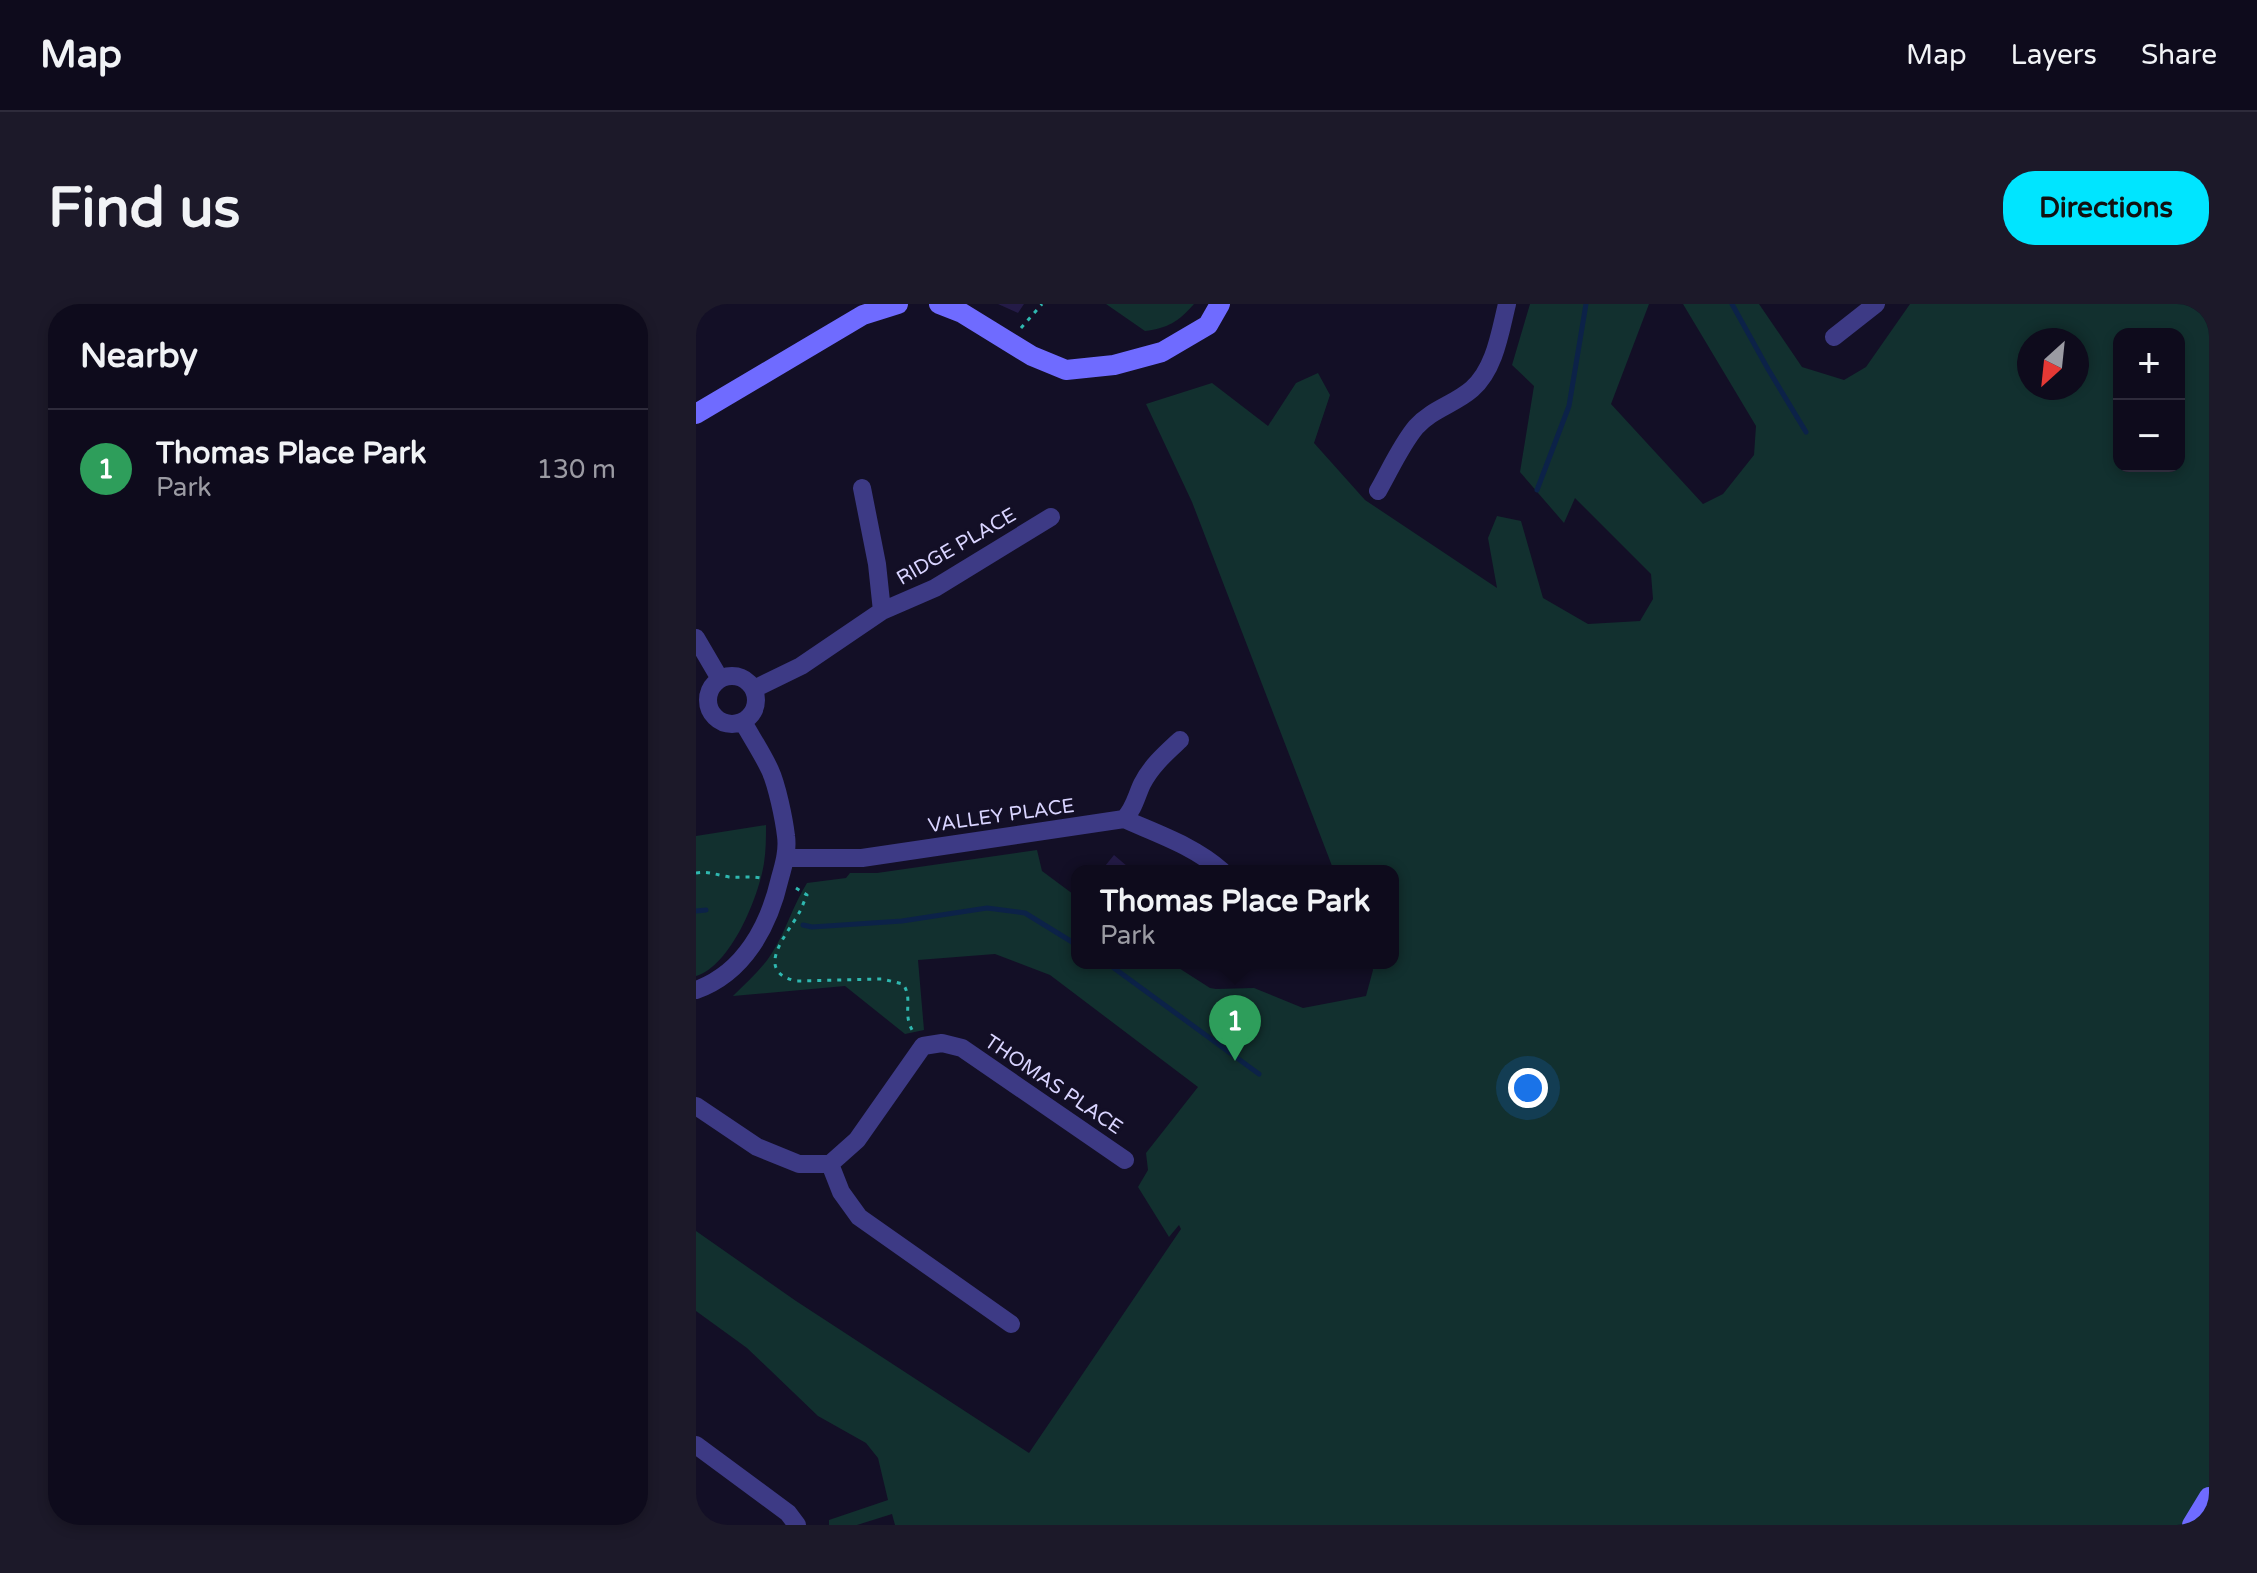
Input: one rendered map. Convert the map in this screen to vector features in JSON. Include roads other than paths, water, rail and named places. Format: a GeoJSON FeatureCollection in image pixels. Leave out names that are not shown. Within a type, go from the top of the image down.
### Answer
{"type":"FeatureCollection","features":[{"type":"Feature","properties":{"kind":"street"},"geometry":{"type":"LineString","coordinates":[[696,414],[863,315],[898,304]]}},
{"type":"Feature","properties":{"kind":"street"},"geometry":{"type":"LineString","coordinates":[[939,304],[962,313],[1032,356],[1066,370],[1114,365],[1162,352],[1208,325],[1220,304]]}},
{"type":"Feature","properties":{"kind":"street"},"geometry":{"type":"LineString","coordinates":[[1378,491],[1416,428],[1430,414],[1472,389],[1481,379],[1494,354],[1507,304]]}},
{"type":"Feature","properties":{"kind":"street"},"geometry":{"type":"LineString","coordinates":[[1834,337],[1876,304]]}},
{"type":"Feature","properties":{"kind":"street"},"geometry":{"type":"LineString","coordinates":[[862,488],[877,564],[882,611]]}},
{"type":"Feature","properties":{"kind":"street","name":"RIDGE PLACE"},"geometry":{"type":"LineString","coordinates":[[754,689],[801,666],[882,611],[935,588],[1051,517]]}},
{"type":"Feature","properties":{"kind":"street"},"geometry":{"type":"LineString","coordinates":[[696,638],[720,679]]}},
{"type":"Feature","properties":{"kind":"street"},"geometry":{"type":"LineString","coordinates":[[739,677],[748,681],[754,689],[756,707],[743,722],[729,724],[704,716],[709,694],[720,679],[739,677]]}},
{"type":"Feature","properties":{"kind":"street"},"geometry":{"type":"LineString","coordinates":[[696,990],[714,984],[736,967],[753,944],[771,910],[785,858],[786,835],[771,773],[743,722]]}},
{"type":"Feature","properties":{"kind":"street"},"geometry":{"type":"LineString","coordinates":[[1180,740],[1156,763],[1143,783],[1131,812],[1124,819],[1188,848],[1216,865]]}},
{"type":"Feature","properties":{"kind":"street","name":"VALLEY PLACE"},"geometry":{"type":"LineString","coordinates":[[785,858],[862,858],[1124,819]]}},
{"type":"Feature","properties":{"kind":"street","name":"THOMAS PLACE"},"geometry":{"type":"LineString","coordinates":[[830,1164],[857,1140],[923,1046],[942,1043],[962,1048],[1125,1160]]}},
{"type":"Feature","properties":{"kind":"street"},"geometry":{"type":"LineString","coordinates":[[696,1106],[757,1147],[799,1164],[830,1164],[841,1192],[859,1217],[1011,1324]]}},
{"type":"Feature","properties":{"kind":"street"},"geometry":{"type":"LineString","coordinates":[[696,1445],[777,1504],[797,1525]]}},
{"type":"Feature","properties":{"kind":"street"},"geometry":{"type":"LineString","coordinates":[[2192,1525],[2209,1497]]}},
{"type":"Feature","properties":{"kind":"waterway"},"geometry":{"type":"LineString","coordinates":[[1537,490],[1569,406],[1586,304]]}},
{"type":"Feature","properties":{"kind":"waterway"},"geometry":{"type":"LineString","coordinates":[[1732,304],[1806,432]]}},
{"type":"Feature","properties":{"kind":"waterway"},"geometry":{"type":"LineString","coordinates":[[803,925],[902,921],[987,908],[1025,913],[1071,941]]}},
{"type":"Feature","properties":{"kind":"waterway"},"geometry":{"type":"LineString","coordinates":[[696,911],[706,910]]}},
{"type":"Feature","properties":{"kind":"waterway"},"geometry":{"type":"LineString","coordinates":[[1115,969],[1259,1074]]}},
{"type":"Feature","properties":{"kind":"place","name":"Thomas Place Park"},"geometry":{"type":"Point","coordinates":[1235,1061]}}]}
